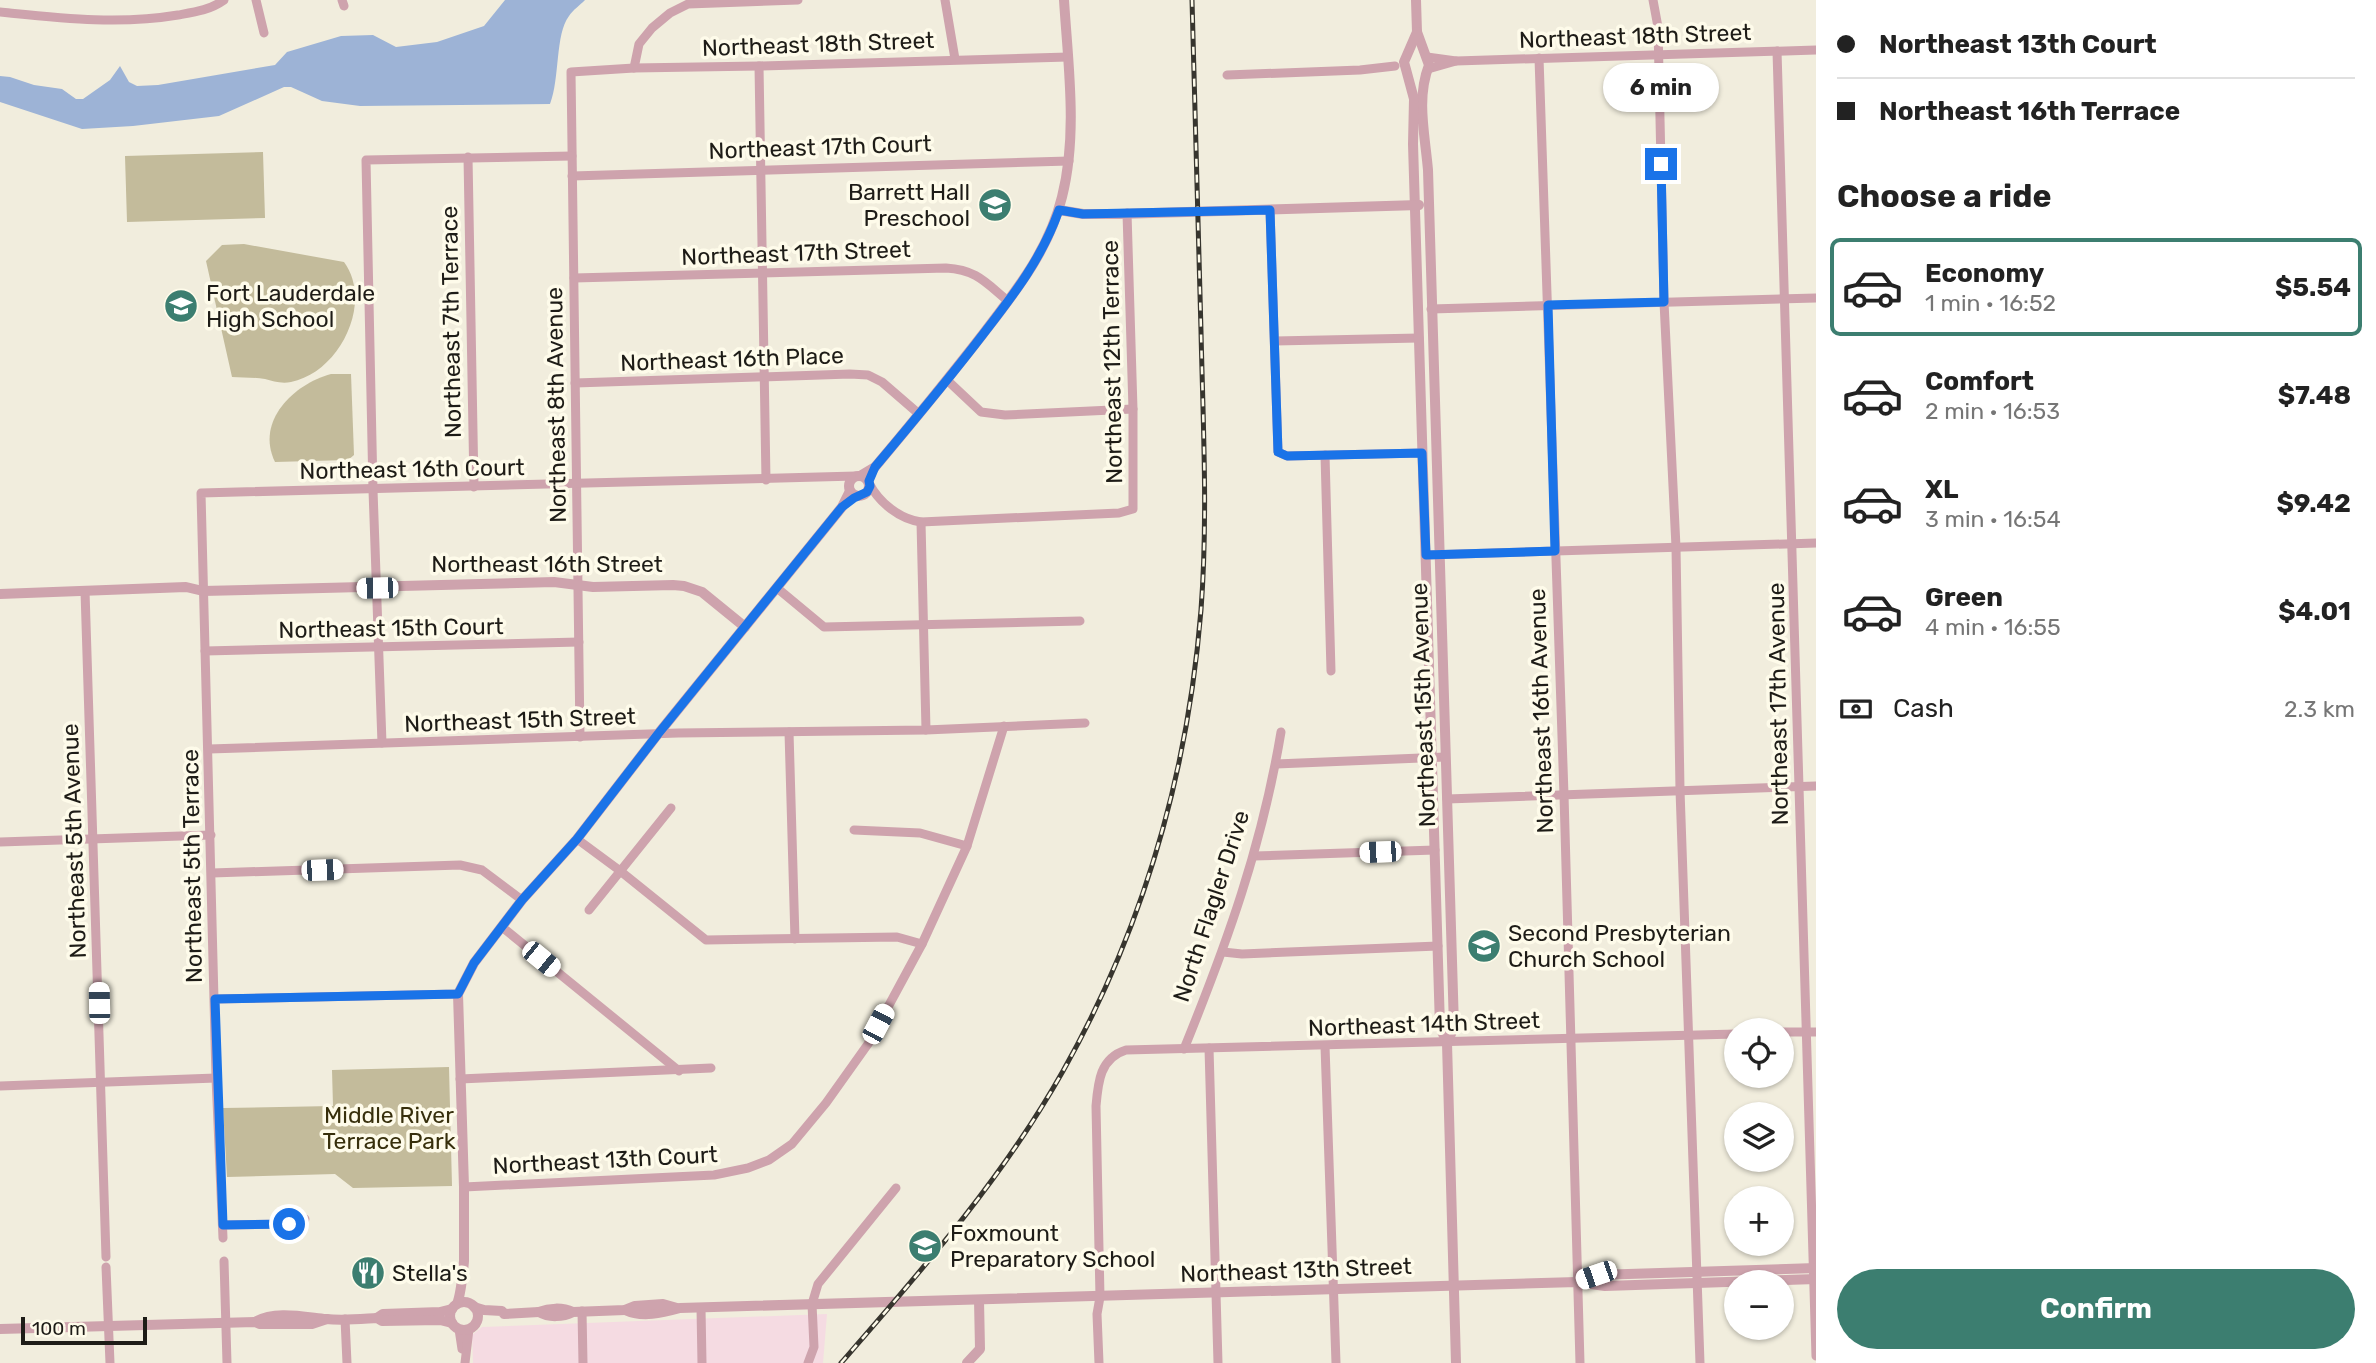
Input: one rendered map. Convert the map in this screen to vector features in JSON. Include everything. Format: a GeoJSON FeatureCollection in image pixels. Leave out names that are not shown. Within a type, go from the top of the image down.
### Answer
{"type":"FeatureCollection","features":[{"type":"Feature","properties":{"kind":"street"},"geometry":{"type":"LineString","coordinates":[[0,12],[120,21],[207,10],[224,0]]}},
{"type":"Feature","properties":{"kind":"street"},"geometry":{"type":"LineString","coordinates":[[256,0],[264,33]]}},
{"type":"Feature","properties":{"kind":"street"},"geometry":{"type":"LineString","coordinates":[[634,68],[639,44],[652,28],[670,13],[688,4],[798,0]]}},
{"type":"Feature","properties":{"kind":"street"},"geometry":{"type":"LineString","coordinates":[[945,0],[955,59]]}},
{"type":"Feature","properties":{"kind":"street"},"geometry":{"type":"LineString","coordinates":[[464,1325],[450,1316],[460,1293],[463,1273],[464,1187],[458,994],[474,963],[522,900],[577,839],[658,734],[947,380],[1031,270],[1047,241],[1059,210],[1069,161],[1068,57],[1064,0]]}},
{"type":"Feature","properties":{"kind":"street"},"geometry":{"type":"LineString","coordinates":[[1227,75],[1403,69],[1419,76],[1427,71],[1426,56],[1417,32],[1416,0]]}},
{"type":"Feature","properties":{"kind":"street"},"geometry":{"type":"LineString","coordinates":[[1653,0],[1658,27],[1664,302],[1676,547],[1680,790],[1700,1363]]}},
{"type":"Feature","properties":{"kind":"street"},"geometry":{"type":"LineString","coordinates":[[1403,69],[1417,32]]}},
{"type":"Feature","properties":{"kind":"street","name":"Northeast 18th Street"},"geometry":{"type":"LineString","coordinates":[[1426,56],[1456,61],[1816,50]]}},
{"type":"Feature","properties":{"kind":"street"},"geometry":{"type":"LineString","coordinates":[[1408,55],[1418,51],[1426,56]]}},
{"type":"Feature","properties":{"kind":"street","name":"Northeast 17th Avenue"},"geometry":{"type":"LineString","coordinates":[[1777,51],[1799,787],[1811,1032],[1816,1356]]}},
{"type":"Feature","properties":{"kind":"street","name":"Northeast 18th Street"},"geometry":{"type":"LineString","coordinates":[[570,72],[1068,57]]}},
{"type":"Feature","properties":{"kind":"street","name":"Northeast 16th Avenue"},"geometry":{"type":"LineString","coordinates":[[1539,58],[1580,1363]]}},
{"type":"Feature","properties":{"kind":"street","name":"Northeast 18th Street"},"geometry":{"type":"LineString","coordinates":[[1427,71],[1456,61]]}},
{"type":"Feature","properties":{"kind":"street"},"geometry":{"type":"LineString","coordinates":[[759,66],[766,480]]}},
{"type":"Feature","properties":{"kind":"street","name":"Northeast 15th Avenue"},"geometry":{"type":"LineString","coordinates":[[1403,69],[1414,99],[1440,1027],[1447,1042],[1456,1363]]}},
{"type":"Feature","properties":{"kind":"street","name":"Northeast 15th Avenue"},"geometry":{"type":"LineString","coordinates":[[1427,71],[1421,99],[1429,204],[1454,1027],[1447,1042]]}},
{"type":"Feature","properties":{"kind":"street","name":"Northeast 8th Avenue"},"geometry":{"type":"LineString","coordinates":[[570,72],[580,737]]}},
{"type":"Feature","properties":{"kind":"street"},"geometry":{"type":"LineString","coordinates":[[382,743],[366,160],[572,156]]}},
{"type":"Feature","properties":{"kind":"street","name":"Northeast 7th Terrace"},"geometry":{"type":"LineString","coordinates":[[468,157],[474,487]]}},
{"type":"Feature","properties":{"kind":"street","name":"Northeast 17th Court"},"geometry":{"type":"LineString","coordinates":[[572,176],[1069,161]]}},
{"type":"Feature","properties":{"kind":"street"},"geometry":{"type":"LineString","coordinates":[[1059,210],[1083,214],[1429,204]]}},
{"type":"Feature","properties":{"kind":"street"},"geometry":{"type":"LineString","coordinates":[[1270,210],[1278,452],[1287,456],[1422,453]]}},
{"type":"Feature","properties":{"kind":"street","name":"Northeast 12th Terrace"},"geometry":{"type":"LineString","coordinates":[[921,522],[1119,513],[1133,509],[1128,213]]}},
{"type":"Feature","properties":{"kind":"street","name":"Northeast 17th Street"},"geometry":{"type":"LineString","coordinates":[[573,278],[963,269],[975,273],[1008,301]]}},
{"type":"Feature","properties":{"kind":"street"},"geometry":{"type":"LineString","coordinates":[[1431,309],[1816,298]]}},
{"type":"Feature","properties":{"kind":"street"},"geometry":{"type":"LineString","coordinates":[[1275,341],[1419,338]]}},
{"type":"Feature","properties":{"kind":"street","name":"Northeast 16th Place"},"geometry":{"type":"LineString","coordinates":[[575,383],[867,375],[881,382],[919,414]]}},
{"type":"Feature","properties":{"kind":"street"},"geometry":{"type":"LineString","coordinates":[[947,380],[981,412],[993,414],[1133,409]]}},
{"type":"Feature","properties":{"kind":"street"},"geometry":{"type":"LineString","coordinates":[[1325,455],[1331,671]]}},
{"type":"Feature","properties":{"kind":"street","name":"Northeast 16th Court"},"geometry":{"type":"LineString","coordinates":[[201,493],[834,478],[859,485]]}},
{"type":"Feature","properties":{"kind":"street"},"geometry":{"type":"LineString","coordinates":[[859,485],[907,520],[921,522],[926,730]]}},
{"type":"Feature","properties":{"kind":"street","name":"Northeast 5th Terrace"},"geometry":{"type":"LineString","coordinates":[[201,493],[216,1079],[223,1238]]}},
{"type":"Feature","properties":{"kind":"street"},"geometry":{"type":"LineString","coordinates":[[1426,555],[1816,542]]}},
{"type":"Feature","properties":{"kind":"street","name":"Northeast 16th Street"},"geometry":{"type":"LineString","coordinates":[[0,594],[186,587],[203,591],[554,582],[593,587],[673,584],[702,592],[745,627]]}},
{"type":"Feature","properties":{"kind":"street"},"geometry":{"type":"LineString","coordinates":[[777,588],[824,627],[1080,621]]}},
{"type":"Feature","properties":{"kind":"street","name":"Northeast 5th Avenue"},"geometry":{"type":"LineString","coordinates":[[85,591],[110,1363]]}},
{"type":"Feature","properties":{"kind":"street","name":"Northeast 15th Court"},"geometry":{"type":"LineString","coordinates":[[205,651],[579,642]]}},
{"type":"Feature","properties":{"kind":"street","name":"Northeast 15th Street"},"geometry":{"type":"LineString","coordinates":[[209,749],[658,734],[926,730],[1084,723]]}},
{"type":"Feature","properties":{"kind":"street","name":"Northeast 13th Court"},"geometry":{"type":"LineString","coordinates":[[464,1187],[714,1175],[748,1168],[769,1160],[792,1144],[826,1103],[867,1044],[922,944],[967,846],[1004,726]]}},
{"type":"Feature","properties":{"kind":"street"},"geometry":{"type":"LineString","coordinates":[[789,732],[795,939]]}},
{"type":"Feature","properties":{"kind":"street","name":"North Flagler Drive"},"geometry":{"type":"LineString","coordinates":[[1184,1049],[1223,952],[1254,856],[1281,732]]}},
{"type":"Feature","properties":{"kind":"street"},"geometry":{"type":"LineString","coordinates":[[1276,764],[1445,757]]}},
{"type":"Feature","properties":{"kind":"street"},"geometry":{"type":"LineString","coordinates":[[1447,799],[1816,786]]}},
{"type":"Feature","properties":{"kind":"street"},"geometry":{"type":"LineString","coordinates":[[589,910],[671,808]]}},
{"type":"Feature","properties":{"kind":"street"},"geometry":{"type":"LineString","coordinates":[[854,830],[920,833],[967,846]]}},
{"type":"Feature","properties":{"kind":"street"},"geometry":{"type":"LineString","coordinates":[[0,842],[211,835]]}},
{"type":"Feature","properties":{"kind":"street"},"geometry":{"type":"LineString","coordinates":[[577,839],[706,940],[897,937],[922,944]]}},
{"type":"Feature","properties":{"kind":"street"},"geometry":{"type":"LineString","coordinates":[[1254,856],[1435,850]]}},
{"type":"Feature","properties":{"kind":"street"},"geometry":{"type":"LineString","coordinates":[[212,873],[460,865],[482,870],[522,900]]}},
{"type":"Feature","properties":{"kind":"street"},"geometry":{"type":"LineString","coordinates":[[502,927],[679,1071]]}},
{"type":"Feature","properties":{"kind":"street"},"geometry":{"type":"LineString","coordinates":[[1223,952],[1242,954],[1438,946]]}},
{"type":"Feature","properties":{"kind":"street"},"geometry":{"type":"LineString","coordinates":[[215,999],[458,994]]}},
{"type":"Feature","properties":{"kind":"street","name":"Northeast 14th Street"},"geometry":{"type":"LineString","coordinates":[[1100,1297],[1097,1087],[1102,1070],[1114,1054],[1126,1050],[1724,1034]]}},
{"type":"Feature","properties":{"kind":"street"},"geometry":{"type":"LineString","coordinates":[[1325,1046],[1336,1363]]}},
{"type":"Feature","properties":{"kind":"street"},"geometry":{"type":"LineString","coordinates":[[1209,1048],[1218,1363]]}},
{"type":"Feature","properties":{"kind":"street"},"geometry":{"type":"LineString","coordinates":[[460,1079],[711,1068]]}},
{"type":"Feature","properties":{"kind":"street"},"geometry":{"type":"LineString","coordinates":[[0,1086],[216,1079]]}},
{"type":"Feature","properties":{"kind":"street"},"geometry":{"type":"LineString","coordinates":[[808,1363],[814,1347],[812,1304],[818,1284],[896,1188]]}},
{"type":"Feature","properties":{"kind":"street"},"geometry":{"type":"LineString","coordinates":[[223,1225],[289,1224],[305,1219]]}},
{"type":"Feature","properties":{"kind":"street"},"geometry":{"type":"LineString","coordinates":[[224,1261],[227,1363]]}},
{"type":"Feature","properties":{"kind":"street"},"geometry":{"type":"LineString","coordinates":[[463,1273],[466,1276],[468,1297],[478,1314],[464,1325],[462,1355],[465,1360]]}},
{"type":"Feature","properties":{"kind":"street","name":"Northeast 13th Street"},"geometry":{"type":"LineString","coordinates":[[377,1318],[383,1314],[440,1312],[464,1302],[484,1310],[502,1311],[504,1314],[539,1312],[546,1309],[625,1310],[635,1306],[663,1304],[680,1308],[701,1308],[1577,1282],[1605,1286],[1696,1276],[1815,1273]]}},
{"type":"Feature","properties":{"kind":"street"},"geometry":{"type":"LineString","coordinates":[[1099,1363],[1097,1314],[1100,1297]]}},
{"type":"Feature","properties":{"kind":"street"},"geometry":{"type":"LineString","coordinates":[[979,1300],[980,1363]]}},
{"type":"Feature","properties":{"kind":"street"},"geometry":{"type":"LineString","coordinates":[[701,1308],[702,1363]]}},
{"type":"Feature","properties":{"kind":"street"},"geometry":{"type":"LineString","coordinates":[[577,1311],[583,1363]]}},
{"type":"Feature","properties":{"kind":"street","name":"Northeast 13th Street"},"geometry":{"type":"LineString","coordinates":[[0,1329],[254,1321],[260,1324],[312,1324],[327,1319],[377,1318],[382,1321],[440,1320],[464,1325],[501,1318],[504,1314]]}},
{"type":"Feature","properties":{"kind":"street"},"geometry":{"type":"LineString","coordinates":[[345,1319],[347,1363]]}},
{"type":"Feature","properties":{"kind":"street"},"geometry":{"type":"LineString","coordinates":[[967,1363],[980,1349]]}},
{"type":"Feature","properties":{"kind":"shaded area"},"geometry":{"type":"Polygon","coordinates":[[[827,1314],[823,1363],[473,1363],[472,1335],[482,1327],[827,1314]]]}},
{"type":"Feature","properties":{"kind":"green space"},"geometry":{"type":"Polygon","coordinates":[[[263,152],[265,218],[127,222],[125,156],[263,152]]]}},
{"type":"Feature","properties":{"kind":"green space"},"geometry":{"type":"Polygon","coordinates":[[[244,244],[344,262],[352,279],[355,297],[353,316],[337,351],[324,365],[308,376],[284,383],[261,378],[232,377],[206,261],[222,245],[244,244]]]}},
{"type":"Feature","properties":{"kind":"green space"},"geometry":{"type":"Polygon","coordinates":[[[331,374],[351,374],[354,455],[348,460],[275,462],[270,447],[270,432],[282,406],[304,386],[331,374]]]}},
{"type":"Feature","properties":{"kind":"green space","name":"Middle River Terrace Park"},"geometry":{"type":"Polygon","coordinates":[[[449,1067],[452,1186],[353,1188],[335,1174],[227,1177],[223,1108],[333,1106],[332,1070],[449,1067]]]}},
{"type":"Feature","properties":{"kind":"water"},"geometry":{"type":"Polygon","coordinates":[[[505,0],[585,0],[565,24],[550,104],[360,106],[322,101],[291,87],[284,87],[219,116],[82,129],[0,102],[0,76],[62,89],[76,99],[83,99],[110,80],[120,66],[129,82],[137,86],[158,85],[275,65],[287,52],[341,36],[373,35],[396,47],[437,42],[484,26],[505,0]]]}},
{"type":"Feature","properties":{"kind":"railway"},"geometry":{"type":"LineString","coordinates":[[841,1363],[931,1258],[988,1186],[1063,1071],[1116,962],[1157,848],[1173,790],[1195,670],[1201,610],[1205,505],[1192,0]]}},
{"type":"Feature","properties":{"kind":"place","name":"Barrett Hall Preschool"},"geometry":{"type":"Point","coordinates":[995,205]}},
{"type":"Feature","properties":{"kind":"place","name":"Fort Lauderdale High School"},"geometry":{"type":"Point","coordinates":[181,306]}},
{"type":"Feature","properties":{"kind":"place","name":"Second Presbyterian Church School"},"geometry":{"type":"Point","coordinates":[1484,946]}},
{"type":"Feature","properties":{"kind":"place","name":"Foxmount Preparatory School"},"geometry":{"type":"Point","coordinates":[925,1246]}},
{"type":"Feature","properties":{"kind":"place","name":"Stella's"},"geometry":{"type":"Point","coordinates":[368,1273]}},
{"type":"Feature","properties":{"kind":"route"},"geometry":{"type":"LineString","coordinates":[[289,1224],[223,1225],[215,999],[458,994],[474,963],[522,900],[577,839],[658,734],[842,507],[854,498],[865,495],[875,467],[947,380],[1031,270],[1047,241],[1059,210],[1083,214],[1270,210],[1278,452],[1287,456],[1422,453],[1426,555],[1555,551],[1548,305],[1664,302],[1661,164]]}}]}
